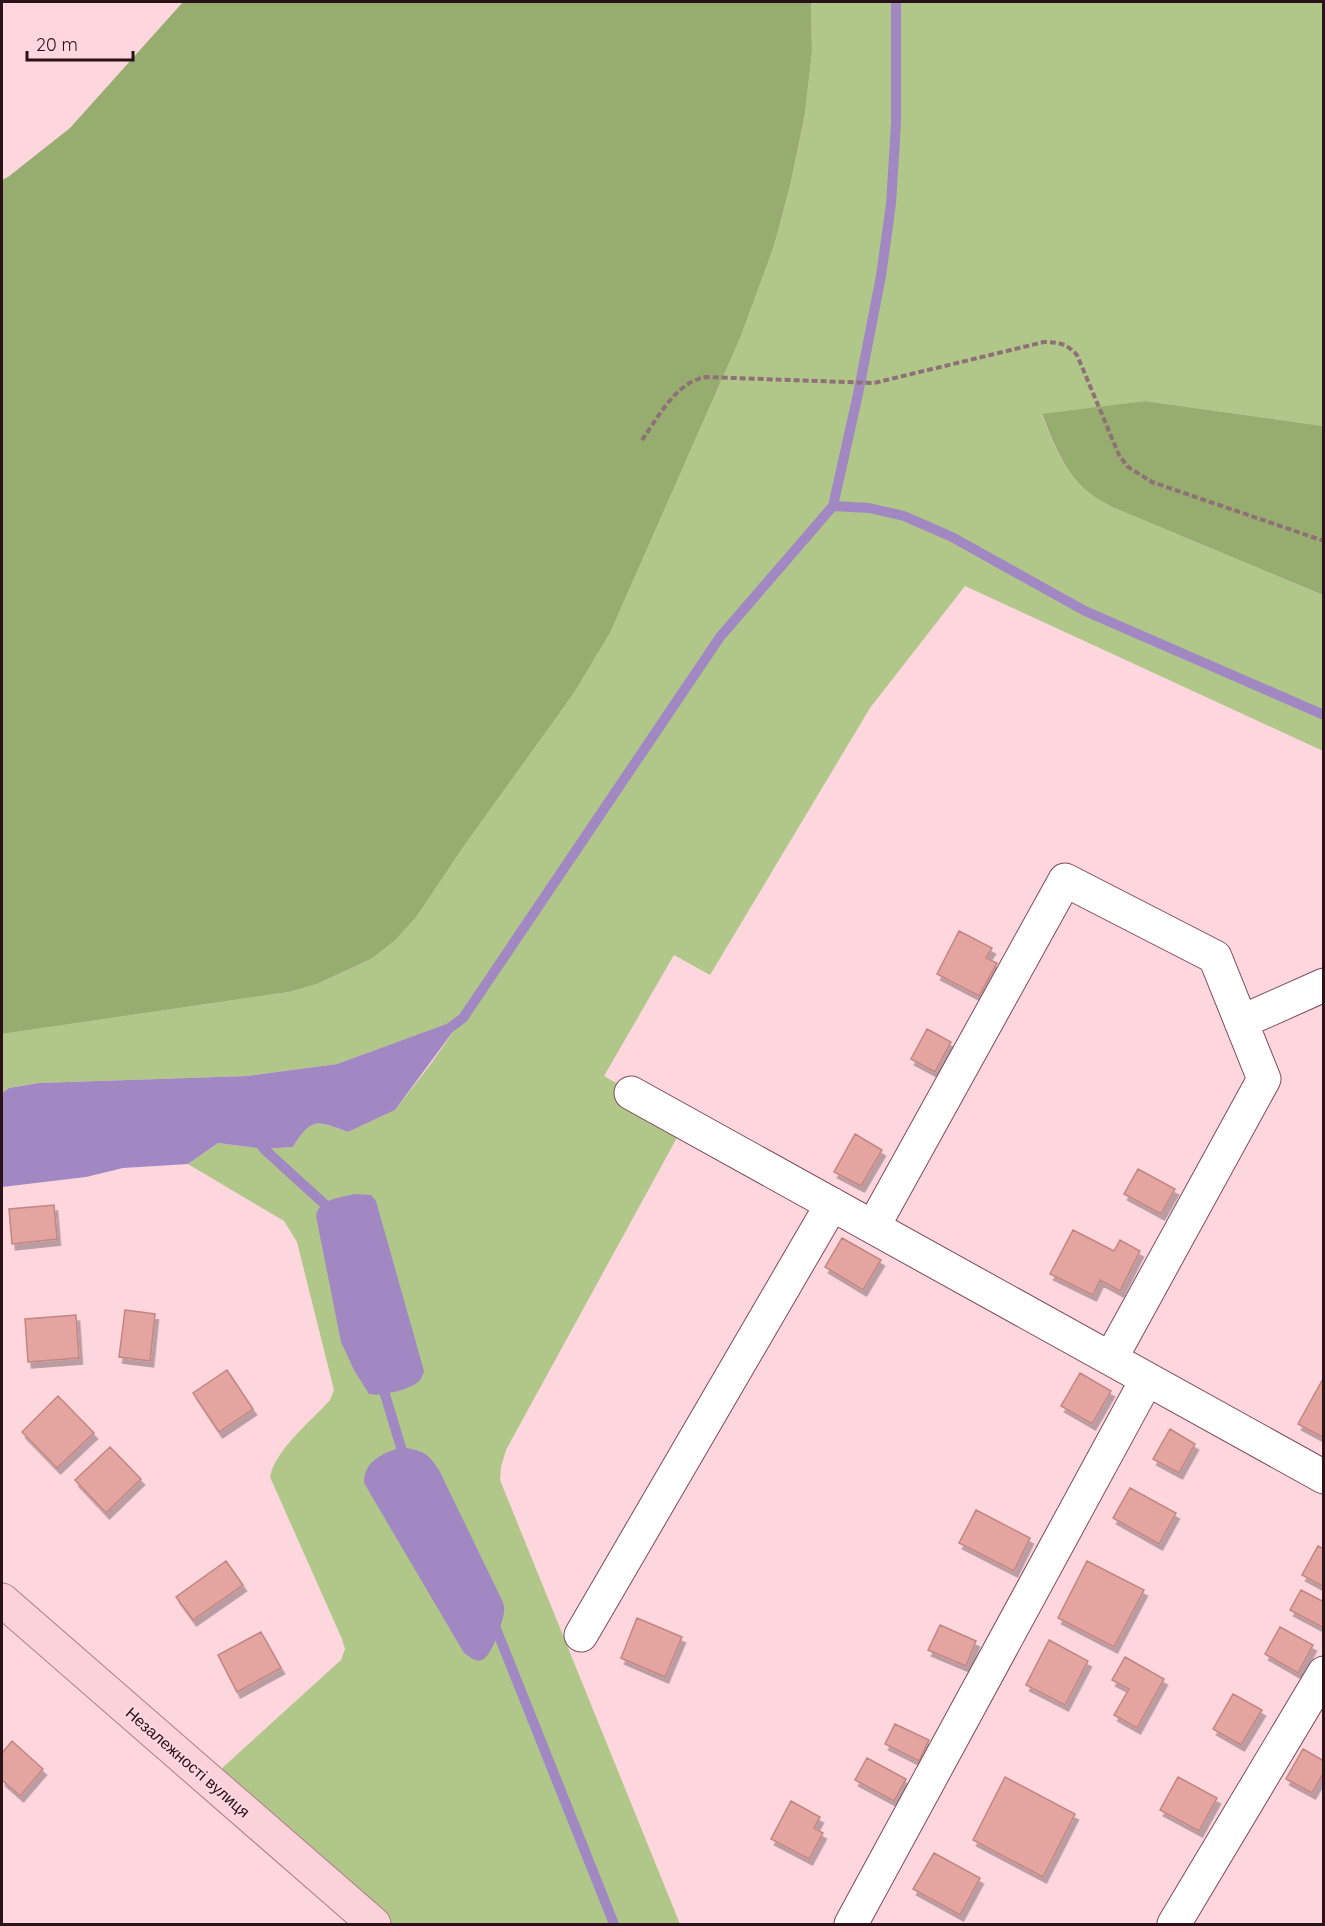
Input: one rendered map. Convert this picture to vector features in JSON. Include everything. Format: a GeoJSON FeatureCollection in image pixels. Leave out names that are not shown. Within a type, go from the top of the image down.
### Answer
{"type":"FeatureCollection","features":[{"type":"Feature","properties":{"kind":"street"},"geometry":{"type":"LineString","coordinates":[[873,1227],[1065,880],[1215,957],[1264,1079],[1111,1358]]}},
{"type":"Feature","properties":{"kind":"street"},"geometry":{"type":"LineString","coordinates":[[1241,1022],[1323,985]]}},
{"type":"Feature","properties":{"kind":"street"},"geometry":{"type":"LineString","coordinates":[[631,1093],[1323,1477]]}},
{"type":"Feature","properties":{"kind":"street"},"geometry":{"type":"LineString","coordinates":[[581,1635],[832,1204]]}},
{"type":"Feature","properties":{"kind":"street"},"geometry":{"type":"LineString","coordinates":[[851,1924],[1146,1379]]}},
{"type":"Feature","properties":{"kind":"street","name":"Незалежності вулиця"},"geometry":{"type":"LineString","coordinates":[[2,1600],[374,1924]]}},
{"type":"Feature","properties":{"kind":"street"},"geometry":{"type":"LineString","coordinates":[[1174,1924],[1323,1673]]}},
{"type":"Feature","properties":{"kind":"path"},"geometry":{"type":"LineString","coordinates":[[642,440],[671,399],[694,379],[706,377],[874,383],[1044,342],[1057,342],[1069,346],[1077,355],[1119,455],[1128,467],[1152,482],[1323,541]]}},
{"type":"Feature","properties":{"kind":"green space"},"geometry":{"type":"Polygon","coordinates":[[[183,2],[811,2],[812,52],[805,113],[791,182],[774,246],[741,336],[610,633],[574,693],[464,846],[417,916],[394,941],[371,959],[317,984],[289,992],[2,1034],[2,180],[70,128],[183,2]]]}},
{"type":"Feature","properties":{"kind":"green space"},"geometry":{"type":"Polygon","coordinates":[[[811,2],[1323,2],[1323,426],[1145,401],[1042,415],[1066,466],[1080,484],[1094,496],[1112,507],[1323,595],[1323,751],[965,586],[870,708],[710,975],[674,955],[604,1076],[685,1123],[506,1450],[501,1467],[500,1480],[680,1924],[374,1924],[209,1780],[341,1660],[345,1649],[270,1477],[273,1467],[286,1446],[330,1400],[334,1390],[297,1242],[284,1221],[188,1164],[218,1143],[264,1149],[293,1147],[310,1126],[329,1125],[348,1132],[395,1110],[462,1019],[337,1064],[247,1076],[39,1083],[9,1088],[2,1093],[2,1034],[289,992],[317,984],[371,959],[417,916],[464,846],[574,693],[610,633],[741,336],[774,246],[791,182],[805,113],[812,52],[811,2]]]}},
{"type":"Feature","properties":{"kind":"green space"},"geometry":{"type":"Polygon","coordinates":[[[1145,401],[1323,426],[1323,595],[1112,507],[1080,484],[1060,456],[1042,414],[1145,401]]]}},
{"type":"Feature","properties":{"kind":"shaded area"},"geometry":{"type":"Polygon","coordinates":[[[463,1018],[395,1110],[348,1132],[329,1125],[316,1124],[305,1130],[293,1147],[264,1149],[218,1143],[188,1164],[123,1168],[86,1177],[2,1187],[2,1093],[9,1088],[39,1083],[247,1076],[337,1064],[463,1018]]]}},
{"type":"Feature","properties":{"kind":"shaded area"},"geometry":{"type":"Polygon","coordinates":[[[354,1194],[371,1195],[376,1201],[424,1371],[420,1380],[404,1389],[374,1395],[369,1394],[354,1370],[341,1342],[316,1216],[325,1203],[354,1194]]]}},
{"type":"Feature","properties":{"kind":"shaded area"},"geometry":{"type":"Polygon","coordinates":[[[401,1447],[423,1453],[439,1470],[504,1606],[503,1617],[493,1646],[482,1660],[475,1660],[464,1653],[364,1483],[371,1463],[381,1455],[401,1447]]]}},
{"type":"Feature","properties":{"kind":"building"},"geometry":{"type":"Polygon","coordinates":[[[959,931],[992,948],[986,958],[997,963],[979,996],[937,974],[959,931]]]}},
{"type":"Feature","properties":{"kind":"building"},"geometry":{"type":"Polygon","coordinates":[[[927,1029],[951,1042],[935,1072],[911,1059],[927,1029]]]}},
{"type":"Feature","properties":{"kind":"building"},"geometry":{"type":"Polygon","coordinates":[[[855,1134],[882,1150],[861,1186],[834,1172],[855,1134]]]}},
{"type":"Feature","properties":{"kind":"building"},"geometry":{"type":"Polygon","coordinates":[[[1138,1169],[1175,1189],[1161,1214],[1124,1194],[1138,1169]]]}},
{"type":"Feature","properties":{"kind":"building"},"geometry":{"type":"Polygon","coordinates":[[[54,1205],[57,1239],[12,1244],[9,1209],[54,1205]]]}},
{"type":"Feature","properties":{"kind":"building"},"geometry":{"type":"Polygon","coordinates":[[[1073,1230],[1114,1251],[1120,1240],[1140,1251],[1120,1291],[1100,1280],[1093,1295],[1050,1274],[1073,1230]]]}},
{"type":"Feature","properties":{"kind":"building"},"geometry":{"type":"Polygon","coordinates":[[[842,1238],[881,1260],[863,1290],[825,1267],[842,1238]]]}},
{"type":"Feature","properties":{"kind":"building"},"geometry":{"type":"Polygon","coordinates":[[[125,1310],[155,1314],[150,1361],[119,1357],[125,1310]]]}},
{"type":"Feature","properties":{"kind":"building"},"geometry":{"type":"Polygon","coordinates":[[[76,1315],[79,1358],[28,1362],[25,1319],[76,1315]]]}},
{"type":"Feature","properties":{"kind":"building"},"geometry":{"type":"Polygon","coordinates":[[[227,1370],[253,1409],[219,1432],[193,1393],[227,1370]]]}},
{"type":"Feature","properties":{"kind":"building"},"geometry":{"type":"Polygon","coordinates":[[[1080,1373],[1111,1391],[1092,1424],[1061,1406],[1080,1373]]]}},
{"type":"Feature","properties":{"kind":"building"},"geometry":{"type":"Polygon","coordinates":[[[1324,1377],[1324,1438],[1298,1424],[1324,1377]]]}},
{"type":"Feature","properties":{"kind":"building"},"geometry":{"type":"Polygon","coordinates":[[[58,1396],[94,1433],[57,1468],[22,1432],[58,1396]]]}},
{"type":"Feature","properties":{"kind":"building"},"geometry":{"type":"Polygon","coordinates":[[[1170,1429],[1195,1444],[1179,1473],[1153,1459],[1170,1429]]]}},
{"type":"Feature","properties":{"kind":"building"},"geometry":{"type":"Polygon","coordinates":[[[110,1447],[141,1479],[106,1513],[75,1480],[110,1447]]]}},
{"type":"Feature","properties":{"kind":"building"},"geometry":{"type":"Polygon","coordinates":[[[1130,1488],[1176,1513],[1159,1544],[1113,1518],[1130,1488]]]}},
{"type":"Feature","properties":{"kind":"building"},"geometry":{"type":"Polygon","coordinates":[[[976,1510],[1030,1538],[1014,1571],[959,1543],[976,1510]]]}},
{"type":"Feature","properties":{"kind":"building"},"geometry":{"type":"Polygon","coordinates":[[[1318,1546],[1324,1549],[1324,1587],[1302,1575],[1318,1546]]]}},
{"type":"Feature","properties":{"kind":"building"},"geometry":{"type":"Polygon","coordinates":[[[226,1561],[243,1585],[193,1620],[176,1597],[226,1561]]]}},
{"type":"Feature","properties":{"kind":"building"},"geometry":{"type":"Polygon","coordinates":[[[1087,1561],[1144,1590],[1114,1647],[1058,1618],[1087,1561]]]}},
{"type":"Feature","properties":{"kind":"building"},"geometry":{"type":"Polygon","coordinates":[[[1301,1590],[1324,1602],[1324,1628],[1290,1610],[1301,1590]]]}},
{"type":"Feature","properties":{"kind":"building"},"geometry":{"type":"Polygon","coordinates":[[[637,1618],[682,1637],[665,1677],[621,1658],[637,1618]]]}},
{"type":"Feature","properties":{"kind":"building"},"geometry":{"type":"Polygon","coordinates":[[[940,1625],[976,1641],[966,1666],[928,1650],[940,1625]]]}},
{"type":"Feature","properties":{"kind":"building"},"geometry":{"type":"Polygon","coordinates":[[[1280,1627],[1313,1645],[1298,1673],[1265,1654],[1280,1627]]]}},
{"type":"Feature","properties":{"kind":"building"},"geometry":{"type":"Polygon","coordinates":[[[261,1632],[281,1668],[237,1692],[218,1655],[261,1632]]]}},
{"type":"Feature","properties":{"kind":"building"},"geometry":{"type":"Polygon","coordinates":[[[1049,1640],[1088,1661],[1065,1705],[1026,1685],[1049,1640]]]}},
{"type":"Feature","properties":{"kind":"building"},"geometry":{"type":"Polygon","coordinates":[[[1125,1657],[1164,1679],[1137,1728],[1114,1715],[1129,1689],[1112,1680],[1125,1657]]]}},
{"type":"Feature","properties":{"kind":"building"},"geometry":{"type":"Polygon","coordinates":[[[1233,1694],[1262,1710],[1241,1745],[1213,1729],[1233,1694]]]}},
{"type":"Feature","properties":{"kind":"building"},"geometry":{"type":"Polygon","coordinates":[[[895,1724],[929,1740],[919,1761],[885,1744],[895,1724]]]}},
{"type":"Feature","properties":{"kind":"building"},"geometry":{"type":"Polygon","coordinates":[[[12,1741],[43,1769],[20,1796],[2,1780],[2,1753],[12,1741]]]}},
{"type":"Feature","properties":{"kind":"building"},"geometry":{"type":"Polygon","coordinates":[[[1303,1749],[1324,1761],[1324,1772],[1312,1793],[1286,1779],[1303,1749]]]}},
{"type":"Feature","properties":{"kind":"building"},"geometry":{"type":"Polygon","coordinates":[[[867,1758],[906,1779],[894,1801],[855,1780],[867,1758]]]}},
{"type":"Feature","properties":{"kind":"building"},"geometry":{"type":"Polygon","coordinates":[[[1005,1777],[1075,1814],[1043,1877],[973,1840],[1005,1777]]]}},
{"type":"Feature","properties":{"kind":"building"},"geometry":{"type":"Polygon","coordinates":[[[1178,1777],[1217,1798],[1199,1831],[1160,1810],[1178,1777]]]}},
{"type":"Feature","properties":{"kind":"building"},"geometry":{"type":"Polygon","coordinates":[[[791,1801],[820,1817],[814,1828],[823,1833],[809,1859],[771,1839],[791,1801]]]}},
{"type":"Feature","properties":{"kind":"building"},"geometry":{"type":"Polygon","coordinates":[[[934,1853],[980,1878],[960,1915],[913,1889],[934,1853]]]}},
{"type":"Feature","properties":{"kind":"waterway"},"geometry":{"type":"LineString","coordinates":[[451,1027],[463,1018],[720,637],[833,506],[881,276],[891,204],[896,124],[896,2]]}},
{"type":"Feature","properties":{"kind":"waterway"},"geometry":{"type":"LineString","coordinates":[[833,506],[869,508],[904,516],[952,537],[1085,611],[1324,715]]}},
{"type":"Feature","properties":{"kind":"waterway"},"geometry":{"type":"LineString","coordinates":[[257,1138],[264,1149],[332,1213]]}},
{"type":"Feature","properties":{"kind":"waterway"},"geometry":{"type":"LineString","coordinates":[[381,1381],[405,1461]]}},
{"type":"Feature","properties":{"kind":"waterway"},"geometry":{"type":"LineString","coordinates":[[493,1621],[614,1924]]}}]}
